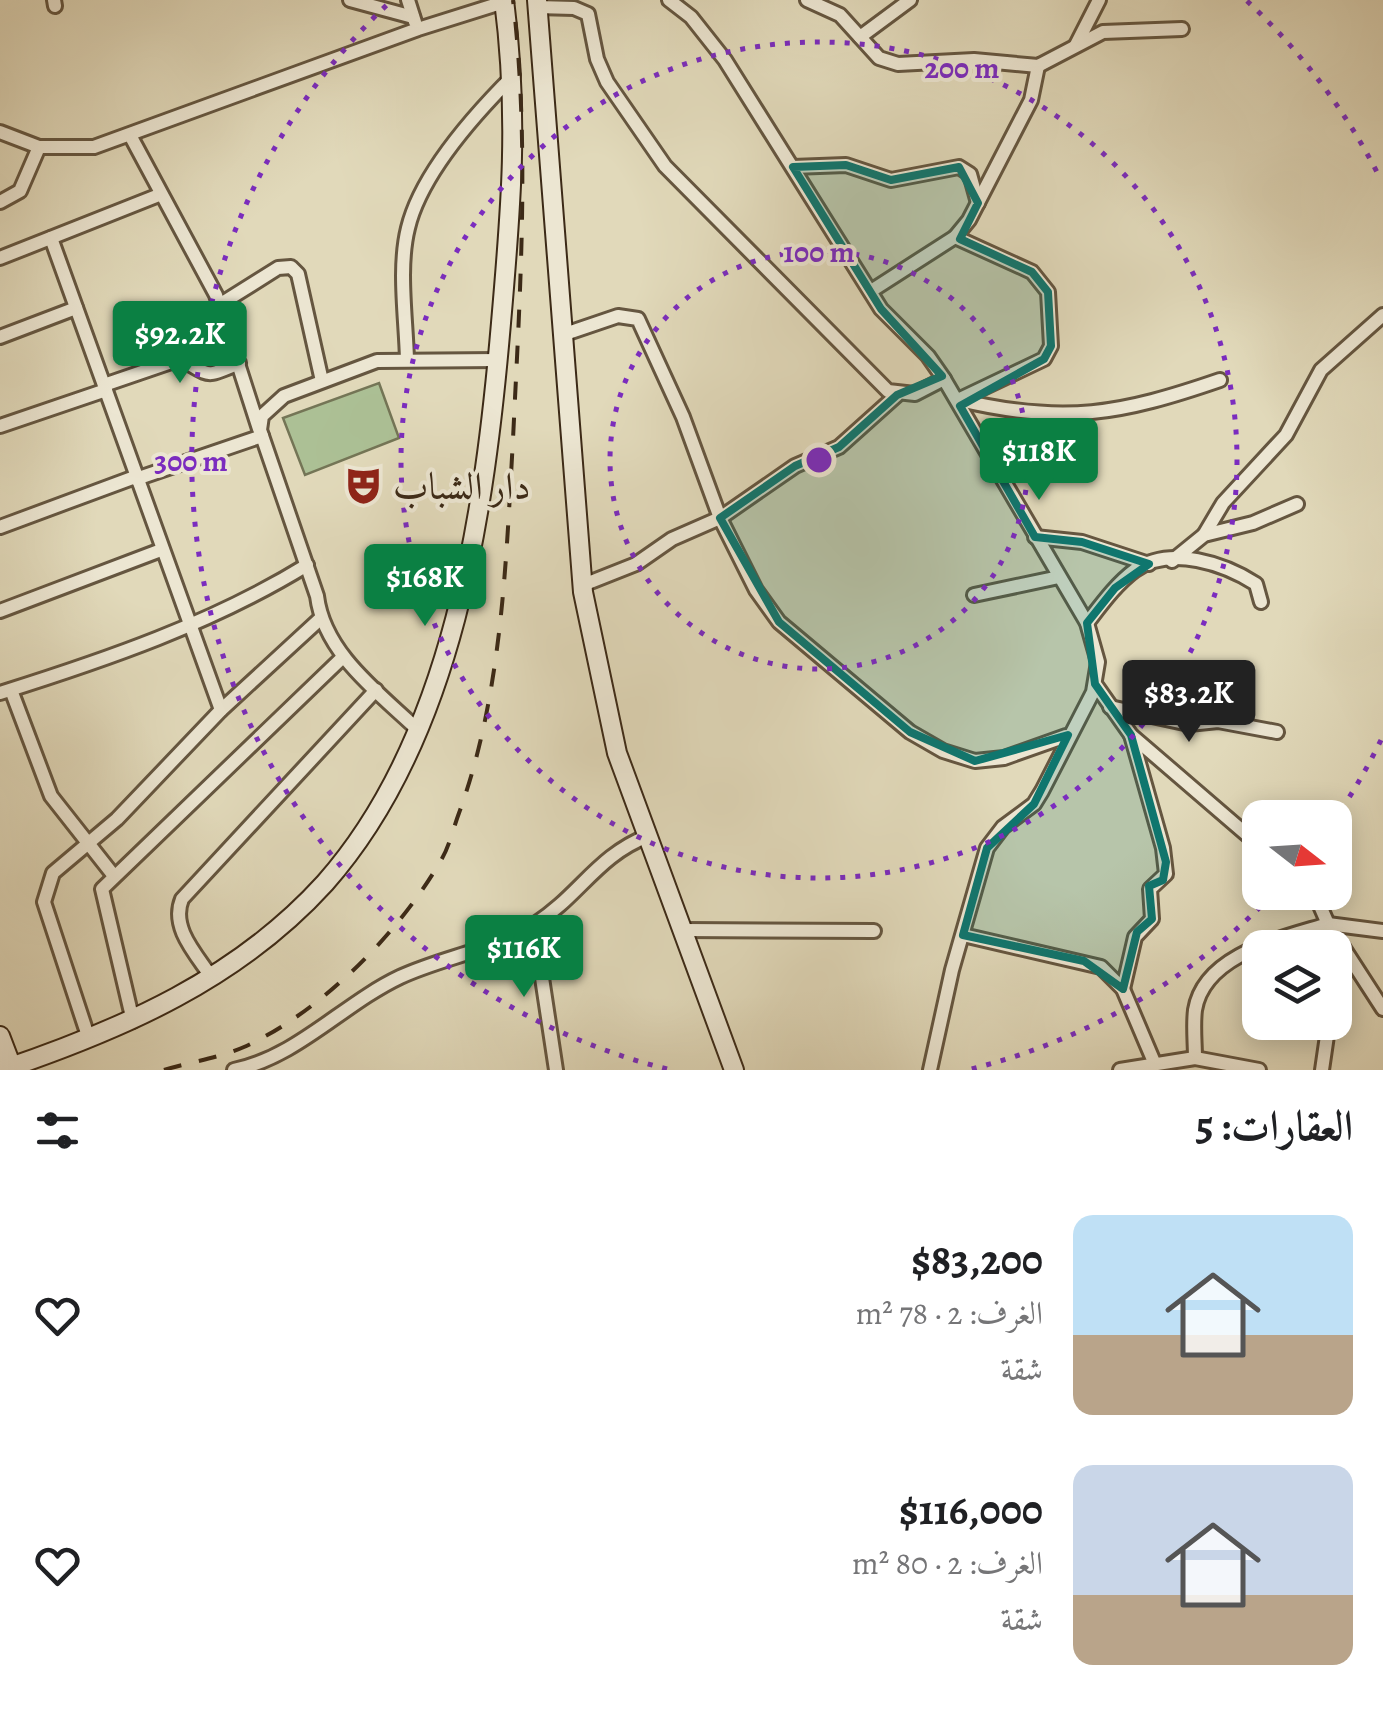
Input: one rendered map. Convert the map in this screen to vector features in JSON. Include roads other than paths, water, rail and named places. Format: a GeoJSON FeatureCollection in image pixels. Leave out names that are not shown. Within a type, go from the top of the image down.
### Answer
{"type":"FeatureCollection","features":[{"type":"Feature","properties":{"kind":"street"},"geometry":{"type":"LineString","coordinates":[[350,0],[416,23]]}},
{"type":"Feature","properties":{"kind":"street"},"geometry":{"type":"LineString","coordinates":[[408,0],[416,23]]}},
{"type":"Feature","properties":{"kind":"street"},"geometry":{"type":"LineString","coordinates":[[669,0],[710,38],[881,309],[928,356],[944,378],[1086,623],[1098,662],[1095,684],[1034,804],[1002,828],[987,848],[930,1070]]}},
{"type":"Feature","properties":{"kind":"street"},"geometry":{"type":"LineString","coordinates":[[807,0],[840,14],[879,58],[898,64],[974,60],[1038,66],[1103,32],[1182,29]]}},
{"type":"Feature","properties":{"kind":"street"},"geometry":{"type":"LineString","coordinates":[[860,37],[910,0]]}},
{"type":"Feature","properties":{"kind":"street"},"geometry":{"type":"LineString","coordinates":[[1076,46],[1099,0]]}},
{"type":"Feature","properties":{"kind":"street"},"geometry":{"type":"LineString","coordinates":[[0,132],[39,147],[94,147],[416,23],[504,1],[513,76],[514,209],[499,360],[472,552],[418,730],[366,830],[324,883],[278,928],[212,978],[133,1021],[9,1069],[0,1036]]}},
{"type":"Feature","properties":{"kind":"street"},"geometry":{"type":"LineString","coordinates":[[734,1070],[606,712],[583,585],[537,3],[566,3],[588,14],[597,59],[608,82],[666,166],[816,320],[897,395]]}},
{"type":"Feature","properties":{"kind":"street"},"geometry":{"type":"LineString","coordinates":[[871,291],[955,237],[978,203],[1030,100],[1038,66]]}},
{"type":"Feature","properties":{"kind":"street"},"geometry":{"type":"LineString","coordinates":[[408,360],[408,227],[452,148],[476,114],[513,76]]}},
{"type":"Feature","properties":{"kind":"street"},"geometry":{"type":"LineString","coordinates":[[130,135],[220,305],[307,566],[320,620],[343,657],[418,730]]}},
{"type":"Feature","properties":{"kind":"street"},"geometry":{"type":"LineString","coordinates":[[0,202],[20,191],[39,147]]}},
{"type":"Feature","properties":{"kind":"street"},"geometry":{"type":"LineString","coordinates":[[792,167],[846,165],[891,180],[958,167],[970,174],[978,203]]}},
{"type":"Feature","properties":{"kind":"street"},"geometry":{"type":"LineString","coordinates":[[0,258],[159,194]]}},
{"type":"Feature","properties":{"kind":"street"},"geometry":{"type":"LineString","coordinates":[[955,237],[1032,272],[1048,292],[1051,332],[1051,346],[1044,359],[958,400]]}},
{"type":"Feature","properties":{"kind":"street"},"geometry":{"type":"LineString","coordinates":[[51,238],[222,710]]}},
{"type":"Feature","properties":{"kind":"street"},"geometry":{"type":"LineString","coordinates":[[220,305],[278,268],[291,267],[298,274],[322,381]]}},
{"type":"Feature","properties":{"kind":"street"},"geometry":{"type":"LineString","coordinates":[[0,337],[76,308]]}},
{"type":"Feature","properties":{"kind":"street"},"geometry":{"type":"LineString","coordinates":[[1172,561],[1204,534],[1223,502],[1286,435],[1320,370],[1383,314]]}},
{"type":"Feature","properties":{"kind":"street"},"geometry":{"type":"LineString","coordinates":[[566,334],[618,316],[638,320],[684,417],[720,518],[756,590],[779,622],[910,732],[943,751],[975,761],[1004,758],[1066,736]]}},
{"type":"Feature","properties":{"kind":"street"},"geometry":{"type":"LineString","coordinates":[[0,426],[180,360],[200,375],[210,376],[239,363]]}},
{"type":"Feature","properties":{"kind":"street"},"geometry":{"type":"LineString","coordinates":[[261,433],[270,406],[377,360],[499,360]]}},
{"type":"Feature","properties":{"kind":"street"},"geometry":{"type":"LineString","coordinates":[[583,585],[621,572],[672,539],[720,518],[795,466],[839,447],[897,395],[914,394],[944,378]]}},
{"type":"Feature","properties":{"kind":"street"},"geometry":{"type":"LineString","coordinates":[[958,400],[990,408],[1100,415],[1220,380]]}},
{"type":"Feature","properties":{"kind":"street"},"geometry":{"type":"LineString","coordinates":[[0,527],[261,433]]}},
{"type":"Feature","properties":{"kind":"street"},"geometry":{"type":"LineString","coordinates":[[1204,534],[1254,523],[1297,504]]}},
{"type":"Feature","properties":{"kind":"street"},"geometry":{"type":"LineString","coordinates":[[1035,537],[1082,542],[1150,564]]}},
{"type":"Feature","properties":{"kind":"street"},"geometry":{"type":"LineString","coordinates":[[0,611],[161,550]]}},
{"type":"Feature","properties":{"kind":"street"},"geometry":{"type":"LineString","coordinates":[[1086,623],[1138,567],[1172,561],[1226,564],[1256,584],[1261,602]]}},
{"type":"Feature","properties":{"kind":"street"},"geometry":{"type":"LineString","coordinates":[[114,876],[51,796],[6,691],[189,625],[250,599],[307,566]]}},
{"type":"Feature","properties":{"kind":"street"},"geometry":{"type":"LineString","coordinates":[[974,595],[1059,576]]}},
{"type":"Feature","properties":{"kind":"street"},"geometry":{"type":"LineString","coordinates":[[89,1039],[44,902],[53,873],[320,620]]}},
{"type":"Feature","properties":{"kind":"street"},"geometry":{"type":"LineString","coordinates":[[133,1021],[102,889],[343,657]]}},
{"type":"Feature","properties":{"kind":"street"},"geometry":{"type":"LineString","coordinates":[[1095,684],[1131,735],[1242,831]]}},
{"type":"Feature","properties":{"kind":"street"},"geometry":{"type":"LineString","coordinates":[[212,978],[182,933],[178,910],[182,899],[376,690]]}},
{"type":"Feature","properties":{"kind":"street"},"geometry":{"type":"LineString","coordinates":[[1110,708],[1189,724],[1218,722],[1277,732]]}},
{"type":"Feature","properties":{"kind":"street"},"geometry":{"type":"LineString","coordinates":[[1124,989],[1136,937],[1152,920],[1150,889],[1166,874],[1131,735]]}},
{"type":"Feature","properties":{"kind":"street"},"geometry":{"type":"LineString","coordinates":[[234,1070],[272,1058],[402,976],[534,924],[572,894],[618,847],[648,836]]}},
{"type":"Feature","properties":{"kind":"street"},"geometry":{"type":"LineString","coordinates":[[1322,910],[1383,1009]]}},
{"type":"Feature","properties":{"kind":"street"},"geometry":{"type":"LineString","coordinates":[[534,924],[556,1070]]}},
{"type":"Feature","properties":{"kind":"street"},"geometry":{"type":"LineString","coordinates":[[1328,924],[1328,930]]}},
{"type":"Feature","properties":{"kind":"street"},"geometry":{"type":"LineString","coordinates":[[1194,1058],[1195,1009],[1211,980],[1255,948],[1328,924],[1383,931]]}},
{"type":"Feature","properties":{"kind":"street"},"geometry":{"type":"LineString","coordinates":[[683,930],[874,932]]}},
{"type":"Feature","properties":{"kind":"street"},"geometry":{"type":"LineString","coordinates":[[963,935],[1084,961],[1114,976],[1124,989],[1154,1062]]}},
{"type":"Feature","properties":{"kind":"street"},"geometry":{"type":"LineString","coordinates":[[1322,1070],[1326,1040]]}},
{"type":"Feature","properties":{"kind":"street"},"geometry":{"type":"LineString","coordinates":[[1120,1070],[1194,1058],[1259,1070]]}},
{"type":"Feature","properties":{"kind":"railway"},"geometry":{"type":"LineString","coordinates":[[164,1070],[244,1047],[273,1032],[329,992],[380,943],[423,889],[443,857],[459,813],[485,722],[500,628],[508,533],[522,219],[521,109],[513,0]]}},
{"type":"Feature","properties":{"kind":"place","name":"دار الشباب"},"geometry":{"type":"Point","coordinates":[363,486]}}]}
